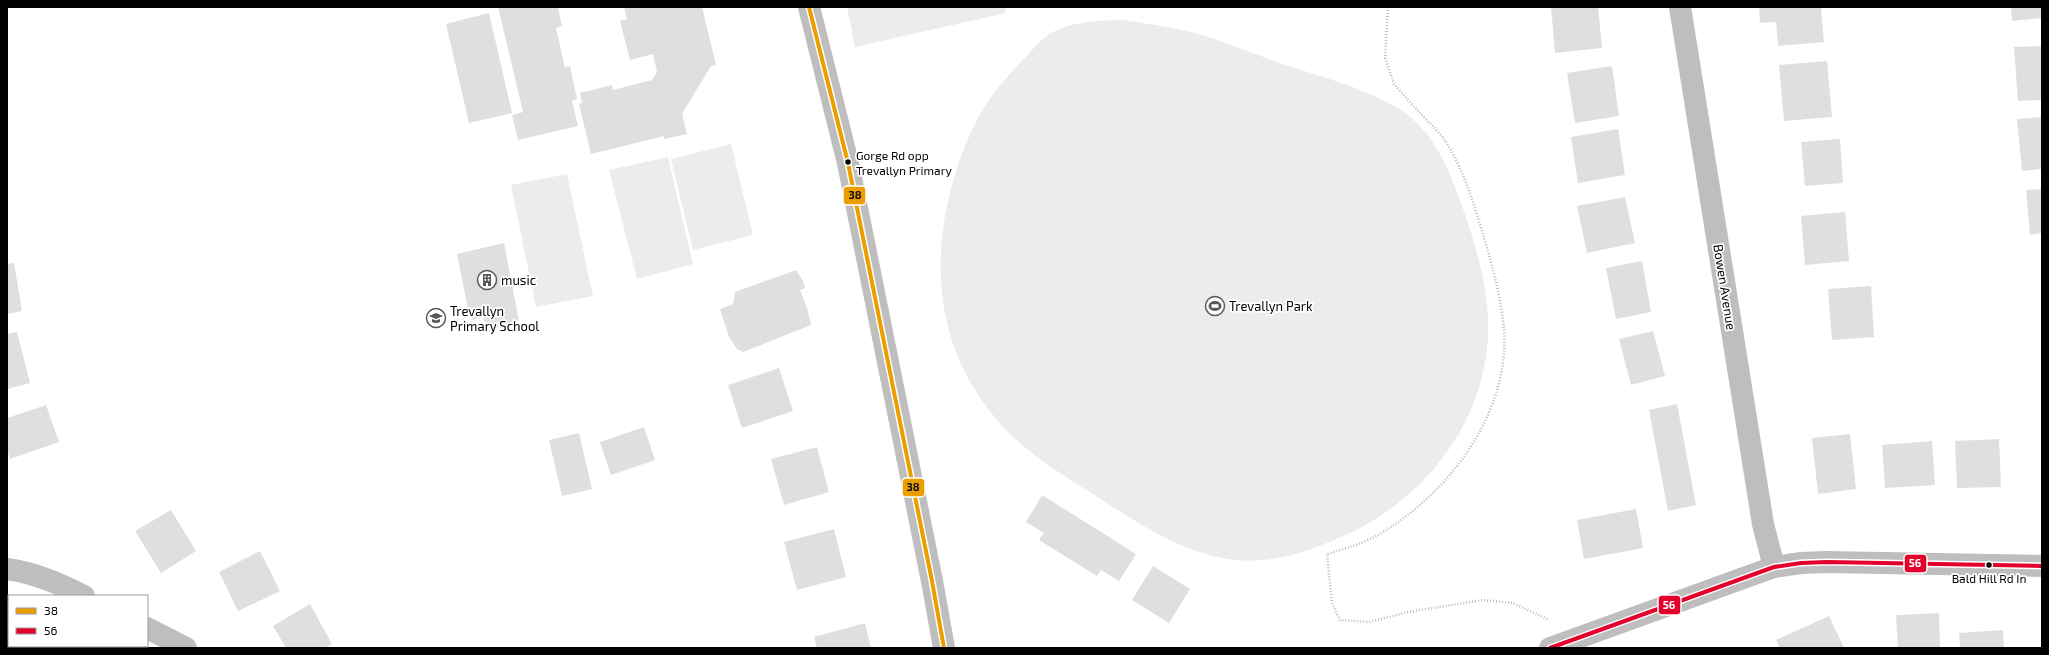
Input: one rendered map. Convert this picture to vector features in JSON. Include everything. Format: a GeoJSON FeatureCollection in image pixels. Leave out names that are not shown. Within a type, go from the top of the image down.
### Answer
{"type":"FeatureCollection","features":[{"type":"Feature","properties":{"kind":"street"},"geometry":{"type":"LineString","coordinates":[[809,7],[848,163],[919,511],[944,648]]}},
{"type":"Feature","properties":{"kind":"street","name":"Bowen Avenue"},"geometry":{"type":"LineString","coordinates":[[1680,7],[1762,516],[1774,567]]}},
{"type":"Feature","properties":{"kind":"street"},"geometry":{"type":"LineString","coordinates":[[1550,648],[1774,567],[1801,563],[1828,562],[2042,566]]}},
{"type":"Feature","properties":{"kind":"street"},"geometry":{"type":"LineString","coordinates":[[7,569],[28,572],[52,580],[82,595]]}},
{"type":"Feature","properties":{"kind":"street"},"geometry":{"type":"LineString","coordinates":[[148,629],[186,648]]}},
{"type":"Feature","properties":{"kind":"path"},"geometry":{"type":"LineString","coordinates":[[1388,7],[1385,58],[1389,71],[1394,84],[1448,144],[1475,207],[1489,255],[1501,312],[1504,352],[1499,381],[1484,424],[1465,457],[1432,496],[1383,532],[1360,544],[1327,554],[1332,603],[1340,620],[1369,622],[1408,612],[1483,600],[1513,603],[1581,636]]}},
{"type":"Feature","properties":{"kind":"shaded area"},"geometry":{"type":"Polygon","coordinates":[[[847,7],[1005,7],[1006,13],[855,47],[847,7]]]}},
{"type":"Feature","properties":{"kind":"shaded area","name":"Trevallyn Park"},"geometry":{"type":"Polygon","coordinates":[[[1122,20],[1175,28],[1206,36],[1276,62],[1348,85],[1392,105],[1416,122],[1425,132],[1441,155],[1457,193],[1479,261],[1488,319],[1486,357],[1480,384],[1471,410],[1458,435],[1443,458],[1425,479],[1404,498],[1382,515],[1358,529],[1314,548],[1268,560],[1235,560],[1216,557],[1162,536],[1061,474],[1038,458],[1017,440],[999,422],[971,384],[956,352],[947,324],[942,295],[942,234],[947,204],[955,175],[977,120],[990,98],[1012,71],[1048,35],[1056,30],[1074,24],[1093,21],[1122,20]]]}},
{"type":"Feature","properties":{"kind":"shaded area"},"geometry":{"type":"Polygon","coordinates":[[[731,144],[753,235],[693,250],[671,159],[731,144]]]}},
{"type":"Feature","properties":{"kind":"shaded area"},"geometry":{"type":"Polygon","coordinates":[[[668,157],[693,264],[637,279],[609,170],[668,157]]]}},
{"type":"Feature","properties":{"kind":"shaded area"},"geometry":{"type":"Polygon","coordinates":[[[567,174],[593,296],[536,307],[511,185],[567,174]]]}},
{"type":"Feature","properties":{"kind":"building"},"geometry":{"type":"Polygon","coordinates":[[[498,7],[558,7],[562,26],[556,28],[565,68],[570,66],[577,99],[572,101],[578,126],[518,140],[512,115],[523,112],[498,7]]]}},
{"type":"Feature","properties":{"kind":"building"},"geometry":{"type":"Polygon","coordinates":[[[624,7],[702,7],[716,65],[711,66],[682,114],[687,134],[664,139],[664,136],[591,154],[579,104],[582,103],[580,93],[612,85],[613,90],[652,80],[657,72],[653,54],[630,60],[620,21],[627,19],[624,7]]]}},
{"type":"Feature","properties":{"kind":"building"},"geometry":{"type":"Polygon","coordinates":[[[1551,7],[1598,7],[1602,48],[1555,53],[1551,7]]]}},
{"type":"Feature","properties":{"kind":"building"},"geometry":{"type":"Polygon","coordinates":[[[1759,7],[1821,7],[1824,42],[1778,46],[1776,22],[1760,23],[1759,7]]]}},
{"type":"Feature","properties":{"kind":"building"},"geometry":{"type":"Polygon","coordinates":[[[2011,7],[2042,7],[2042,18],[2012,21],[2011,7]]]}},
{"type":"Feature","properties":{"kind":"building"},"geometry":{"type":"Polygon","coordinates":[[[489,13],[512,113],[469,123],[446,24],[489,13]]]}},
{"type":"Feature","properties":{"kind":"building"},"geometry":{"type":"Polygon","coordinates":[[[2042,46],[2042,100],[2018,101],[2014,47],[2042,46]]]}},
{"type":"Feature","properties":{"kind":"building"},"geometry":{"type":"Polygon","coordinates":[[[1827,61],[1832,117],[1784,121],[1779,65],[1827,61]]]}},
{"type":"Feature","properties":{"kind":"building"},"geometry":{"type":"Polygon","coordinates":[[[1612,66],[1619,116],[1575,123],[1567,73],[1612,66]]]}},
{"type":"Feature","properties":{"kind":"building"},"geometry":{"type":"Polygon","coordinates":[[[2042,117],[2042,169],[2022,171],[2017,119],[2042,117]]]}},
{"type":"Feature","properties":{"kind":"building"},"geometry":{"type":"Polygon","coordinates":[[[1618,129],[1625,175],[1578,183],[1571,137],[1618,129]]]}},
{"type":"Feature","properties":{"kind":"building"},"geometry":{"type":"Polygon","coordinates":[[[1840,139],[1843,183],[1805,186],[1801,142],[1840,139]]]}},
{"type":"Feature","properties":{"kind":"building"},"geometry":{"type":"Polygon","coordinates":[[[2042,189],[2042,233],[2030,235],[2026,190],[2042,189]]]}},
{"type":"Feature","properties":{"kind":"building"},"geometry":{"type":"Polygon","coordinates":[[[1625,197],[1635,243],[1587,253],[1577,206],[1625,197]]]}},
{"type":"Feature","properties":{"kind":"building"},"geometry":{"type":"Polygon","coordinates":[[[1845,212],[1849,261],[1805,265],[1801,216],[1845,212]]]}},
{"type":"Feature","properties":{"kind":"building","name":"music"},"geometry":{"type":"Polygon","coordinates":[[[504,243],[519,321],[487,329],[483,316],[472,320],[468,309],[457,254],[504,243]]]}},
{"type":"Feature","properties":{"kind":"building"},"geometry":{"type":"Polygon","coordinates":[[[1642,261],[1651,312],[1616,319],[1606,268],[1642,261]]]}},
{"type":"Feature","properties":{"kind":"building"},"geometry":{"type":"Polygon","coordinates":[[[14,263],[22,311],[7,314],[7,264],[14,263]]]}},
{"type":"Feature","properties":{"kind":"building"},"geometry":{"type":"Polygon","coordinates":[[[796,270],[803,281],[805,288],[800,290],[807,308],[811,325],[743,352],[737,349],[729,337],[720,309],[733,304],[735,292],[796,270]]]}},
{"type":"Feature","properties":{"kind":"building"},"geometry":{"type":"Polygon","coordinates":[[[1871,286],[1874,337],[1832,340],[1828,289],[1871,286]]]}},
{"type":"Feature","properties":{"kind":"building"},"geometry":{"type":"Polygon","coordinates":[[[1653,331],[1665,376],[1631,385],[1619,339],[1653,331]]]}},
{"type":"Feature","properties":{"kind":"building"},"geometry":{"type":"Polygon","coordinates":[[[17,332],[30,383],[7,389],[7,334],[17,332]]]}},
{"type":"Feature","properties":{"kind":"building"},"geometry":{"type":"Polygon","coordinates":[[[779,368],[793,411],[742,428],[728,385],[779,368]]]}},
{"type":"Feature","properties":{"kind":"building"},"geometry":{"type":"Polygon","coordinates":[[[1677,404],[1696,505],[1668,511],[1649,410],[1677,404]]]}},
{"type":"Feature","properties":{"kind":"building"},"geometry":{"type":"Polygon","coordinates":[[[46,405],[59,442],[10,459],[7,449],[7,418],[46,405]]]}},
{"type":"Feature","properties":{"kind":"building"},"geometry":{"type":"Polygon","coordinates":[[[644,427],[655,460],[611,475],[600,442],[644,427]]]}},
{"type":"Feature","properties":{"kind":"building"},"geometry":{"type":"Polygon","coordinates":[[[579,433],[592,489],[562,496],[549,440],[579,433]]]}},
{"type":"Feature","properties":{"kind":"building"},"geometry":{"type":"Polygon","coordinates":[[[1850,434],[1856,489],[1818,494],[1812,438],[1850,434]]]}},
{"type":"Feature","properties":{"kind":"building"},"geometry":{"type":"Polygon","coordinates":[[[1999,439],[2001,487],[1957,488],[1955,441],[1999,439]]]}},
{"type":"Feature","properties":{"kind":"building"},"geometry":{"type":"Polygon","coordinates":[[[1932,441],[1935,485],[1885,488],[1882,445],[1932,441]]]}},
{"type":"Feature","properties":{"kind":"building"},"geometry":{"type":"Polygon","coordinates":[[[817,447],[829,492],[784,505],[771,459],[817,447]]]}},
{"type":"Feature","properties":{"kind":"building"},"geometry":{"type":"Polygon","coordinates":[[[1042,495],[1136,554],[1119,581],[1101,570],[1097,576],[1039,540],[1044,533],[1026,522],[1042,495]]]}},
{"type":"Feature","properties":{"kind":"building"},"geometry":{"type":"Polygon","coordinates":[[[1636,509],[1643,548],[1584,559],[1577,520],[1636,509]]]}},
{"type":"Feature","properties":{"kind":"building"},"geometry":{"type":"Polygon","coordinates":[[[171,510],[196,551],[161,573],[135,531],[171,510]]]}},
{"type":"Feature","properties":{"kind":"building"},"geometry":{"type":"Polygon","coordinates":[[[834,529],[846,577],[797,590],[784,542],[834,529]]]}},
{"type":"Feature","properties":{"kind":"building"},"geometry":{"type":"Polygon","coordinates":[[[260,551],[280,591],[238,611],[219,572],[260,551]]]}},
{"type":"Feature","properties":{"kind":"building"},"geometry":{"type":"Polygon","coordinates":[[[1153,566],[1190,589],[1169,623],[1132,600],[1153,566]]]}},
{"type":"Feature","properties":{"kind":"building"},"geometry":{"type":"Polygon","coordinates":[[[310,604],[332,644],[325,648],[286,648],[273,626],[310,604]]]}},
{"type":"Feature","properties":{"kind":"building"},"geometry":{"type":"Polygon","coordinates":[[[1939,613],[1940,648],[1898,648],[1896,615],[1939,613]]]}},
{"type":"Feature","properties":{"kind":"building"},"geometry":{"type":"Polygon","coordinates":[[[1829,616],[1844,648],[1780,648],[1776,640],[1829,616]]]}},
{"type":"Feature","properties":{"kind":"building"},"geometry":{"type":"Polygon","coordinates":[[[865,623],[871,648],[817,648],[814,637],[865,623]]]}},
{"type":"Feature","properties":{"kind":"building"},"geometry":{"type":"Polygon","coordinates":[[[2003,630],[2004,648],[1960,648],[1959,633],[2003,630]]]}},
{"type":"Feature","properties":{"kind":"transit line","name":"38"},"geometry":{"type":"LineString","coordinates":[[809,7],[848,163],[932,581],[944,648]]}},
{"type":"Feature","properties":{"kind":"transit line","name":"56"},"geometry":{"type":"LineString","coordinates":[[1550,648],[1774,567],[1801,563],[1827,562],[2042,566]]}},
{"type":"Feature","properties":{"kind":"place","name":"Gorge Rd opp Trevallyn Primary"},"geometry":{"type":"Point","coordinates":[848,162]}},
{"type":"Feature","properties":{"kind":"place","name":"music"},"geometry":{"type":"Point","coordinates":[487,280]}},
{"type":"Feature","properties":{"kind":"place","name":"Trevallyn Park"},"geometry":{"type":"Point","coordinates":[1215,306]}},
{"type":"Feature","properties":{"kind":"place","name":"Trevallyn Primary School"},"geometry":{"type":"Point","coordinates":[436,318]}},
{"type":"Feature","properties":{"kind":"place","name":"Bald Hill Rd In"},"geometry":{"type":"Point","coordinates":[1989,565]}}]}
